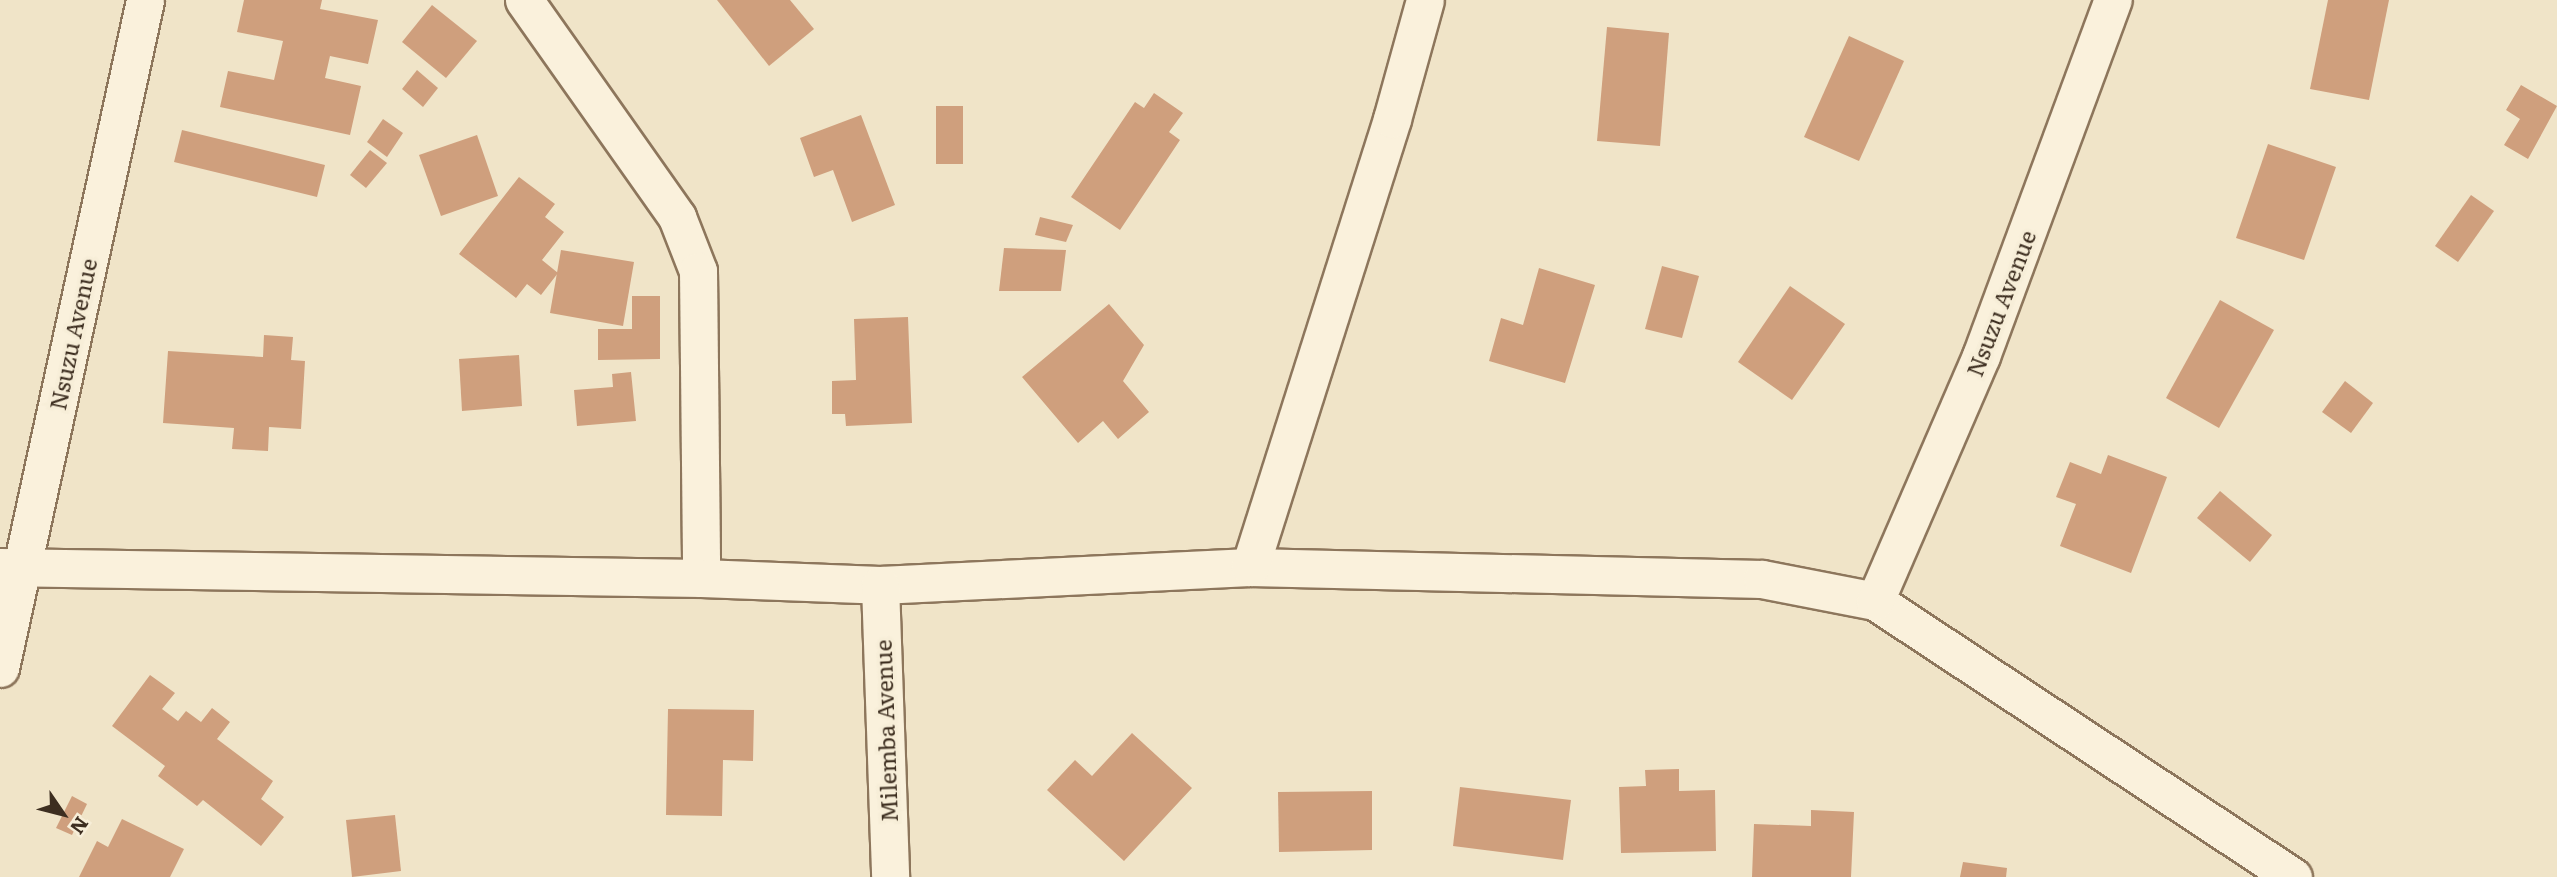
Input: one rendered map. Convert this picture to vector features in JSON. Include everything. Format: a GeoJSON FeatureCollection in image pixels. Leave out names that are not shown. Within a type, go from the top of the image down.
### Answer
{"type":"FeatureCollection","features":[{"type":"Feature","properties":{"kind":"street","name":"Nsuzu Avenue"},"geometry":{"type":"LineString","coordinates":[[0,668],[10,569],[145,0]]}},
{"type":"Feature","properties":{"kind":"street"},"geometry":{"type":"LineString","coordinates":[[524,0],[677,217],[698,271],[701,578]]}},
{"type":"Feature","properties":{"kind":"street"},"geometry":{"type":"LineString","coordinates":[[1250,567],[1392,119],[1425,0]]}},
{"type":"Feature","properties":{"kind":"street","name":"Nsuzu Avenue"},"geometry":{"type":"LineString","coordinates":[[1874,601],[1981,356],[2113,0]]}},
{"type":"Feature","properties":{"kind":"street"},"geometry":{"type":"LineString","coordinates":[[10,569],[701,578],[880,585],[1250,567],[1762,579],[1874,601],[2293,877]]}},
{"type":"Feature","properties":{"kind":"street","name":"Milemba Avenue"},"geometry":{"type":"LineString","coordinates":[[880,585],[890,877]]}},
{"type":"Feature","properties":{"kind":"building"},"geometry":{"type":"Polygon","coordinates":[[[244,0],[322,0],[320,9],[378,20],[368,64],[330,56],[325,78],[361,86],[350,135],[220,107],[228,71],[274,80],[283,41],[237,32],[244,0]]]}},
{"type":"Feature","properties":{"kind":"building"},"geometry":{"type":"Polygon","coordinates":[[[717,0],[790,0],[814,29],[769,66],[717,0]]]}},
{"type":"Feature","properties":{"kind":"building"},"geometry":{"type":"Polygon","coordinates":[[[2328,0],[2389,0],[2369,100],[2310,89],[2328,0]]]}},
{"type":"Feature","properties":{"kind":"building"},"geometry":{"type":"Polygon","coordinates":[[[432,5],[477,41],[446,78],[402,42],[432,5]]]}},
{"type":"Feature","properties":{"kind":"building"},"geometry":{"type":"Polygon","coordinates":[[[1607,27],[1669,33],[1660,146],[1597,141],[1607,27]]]}},
{"type":"Feature","properties":{"kind":"building"},"geometry":{"type":"Polygon","coordinates":[[[1849,36],[1904,61],[1859,161],[1804,137],[1849,36]]]}},
{"type":"Feature","properties":{"kind":"building"},"geometry":{"type":"Polygon","coordinates":[[[417,70],[438,88],[423,107],[402,89],[417,70]]]}},
{"type":"Feature","properties":{"kind":"building"},"geometry":{"type":"Polygon","coordinates":[[[2521,85],[2557,106],[2528,159],[2504,145],[2520,119],[2506,110],[2521,85]]]}},
{"type":"Feature","properties":{"kind":"building"},"geometry":{"type":"Polygon","coordinates":[[[1154,93],[1183,113],[1169,132],[1180,140],[1120,230],[1071,197],[1135,102],[1144,108],[1154,93]]]}},
{"type":"Feature","properties":{"kind":"building"},"geometry":{"type":"Polygon","coordinates":[[[936,106],[963,106],[963,164],[936,164],[936,106]]]}},
{"type":"Feature","properties":{"kind":"building"},"geometry":{"type":"Polygon","coordinates":[[[861,115],[895,205],[852,222],[833,170],[814,177],[800,138],[861,115]]]}},
{"type":"Feature","properties":{"kind":"building"},"geometry":{"type":"Polygon","coordinates":[[[383,119],[403,133],[387,157],[367,142],[383,119]]]}},
{"type":"Feature","properties":{"kind":"building"},"geometry":{"type":"Polygon","coordinates":[[[182,130],[325,165],[317,197],[174,162],[182,130]]]}},
{"type":"Feature","properties":{"kind":"building"},"geometry":{"type":"Polygon","coordinates":[[[477,135],[498,196],[441,216],[419,155],[477,135]]]}},
{"type":"Feature","properties":{"kind":"building"},"geometry":{"type":"Polygon","coordinates":[[[2268,144],[2336,167],[2304,260],[2236,238],[2268,144]]]}},
{"type":"Feature","properties":{"kind":"building"},"geometry":{"type":"Polygon","coordinates":[[[370,150],[387,163],[366,188],[350,175],[370,150]]]}},
{"type":"Feature","properties":{"kind":"building"},"geometry":{"type":"Polygon","coordinates":[[[519,177],[555,204],[545,217],[564,232],[542,260],[558,273],[541,295],[527,284],[516,298],[459,254],[519,177]]]}},
{"type":"Feature","properties":{"kind":"building"},"geometry":{"type":"Polygon","coordinates":[[[2471,195],[2494,211],[2458,262],[2435,246],[2471,195]]]}},
{"type":"Feature","properties":{"kind":"building"},"geometry":{"type":"Polygon","coordinates":[[[1040,217],[1073,225],[1066,242],[1035,235],[1040,217]]]}},
{"type":"Feature","properties":{"kind":"building"},"geometry":{"type":"Polygon","coordinates":[[[1004,248],[1066,250],[1061,291],[999,291],[1004,248]]]}},
{"type":"Feature","properties":{"kind":"building"},"geometry":{"type":"Polygon","coordinates":[[[561,250],[634,262],[623,326],[550,313],[561,250]]]}},
{"type":"Feature","properties":{"kind":"building"},"geometry":{"type":"Polygon","coordinates":[[[1662,266],[1699,276],[1682,338],[1645,329],[1662,266]]]}},
{"type":"Feature","properties":{"kind":"building"},"geometry":{"type":"Polygon","coordinates":[[[1539,268],[1595,285],[1565,383],[1489,361],[1501,318],[1523,325],[1539,268]]]}},
{"type":"Feature","properties":{"kind":"building"},"geometry":{"type":"Polygon","coordinates":[[[1790,286],[1845,324],[1792,400],[1738,362],[1790,286]]]}},
{"type":"Feature","properties":{"kind":"building"},"geometry":{"type":"Polygon","coordinates":[[[632,296],[660,296],[660,359],[598,360],[598,329],[632,329],[632,296]]]}},
{"type":"Feature","properties":{"kind":"building"},"geometry":{"type":"Polygon","coordinates":[[[2220,300],[2274,330],[2219,428],[2166,398],[2220,300]]]}},
{"type":"Feature","properties":{"kind":"building"},"geometry":{"type":"Polygon","coordinates":[[[1109,304],[1144,345],[1123,381],[1149,412],[1118,439],[1103,421],[1078,443],[1022,377],[1109,304]]]}},
{"type":"Feature","properties":{"kind":"building"},"geometry":{"type":"Polygon","coordinates":[[[908,317],[912,423],[846,426],[845,414],[832,414],[832,381],[856,380],[854,319],[908,317]]]}},
{"type":"Feature","properties":{"kind":"building"},"geometry":{"type":"Polygon","coordinates":[[[264,335],[293,337],[291,360],[305,361],[301,429],[269,427],[268,451],[232,449],[234,428],[163,423],[168,351],[263,357],[264,335]]]}},
{"type":"Feature","properties":{"kind":"building"},"geometry":{"type":"Polygon","coordinates":[[[519,355],[522,406],[462,411],[459,359],[519,355]]]}},
{"type":"Feature","properties":{"kind":"building"},"geometry":{"type":"Polygon","coordinates":[[[631,372],[636,421],[577,426],[574,390],[613,387],[612,374],[631,372]]]}},
{"type":"Feature","properties":{"kind":"building"},"geometry":{"type":"Polygon","coordinates":[[[2345,381],[2373,403],[2351,433],[2322,412],[2345,381]]]}},
{"type":"Feature","properties":{"kind":"building"},"geometry":{"type":"Polygon","coordinates":[[[2108,455],[2167,477],[2131,573],[2060,546],[2076,504],[2056,497],[2070,462],[2101,474],[2108,455]]]}},
{"type":"Feature","properties":{"kind":"building"},"geometry":{"type":"Polygon","coordinates":[[[2220,491],[2272,535],[2250,562],[2197,518],[2220,491]]]}},
{"type":"Feature","properties":{"kind":"building"},"geometry":{"type":"Polygon","coordinates":[[[150,675],[175,693],[162,709],[178,721],[186,711],[201,722],[212,708],[230,722],[217,739],[273,781],[261,799],[284,817],[261,846],[203,800],[197,806],[158,776],[165,766],[112,726],[150,675]]]}},
{"type":"Feature","properties":{"kind":"building"},"geometry":{"type":"Polygon","coordinates":[[[668,709],[754,710],[753,761],[723,760],[722,816],[666,815],[668,709]]]}},
{"type":"Feature","properties":{"kind":"building"},"geometry":{"type":"Polygon","coordinates":[[[1132,733],[1192,788],[1124,861],[1047,790],[1075,760],[1092,776],[1132,733]]]}},
{"type":"Feature","properties":{"kind":"building"},"geometry":{"type":"Polygon","coordinates":[[[1679,769],[1679,791],[1715,790],[1716,851],[1621,853],[1619,787],[1646,786],[1645,770],[1679,769]]]}},
{"type":"Feature","properties":{"kind":"building"},"geometry":{"type":"Polygon","coordinates":[[[1460,787],[1571,800],[1563,860],[1453,846],[1460,787]]]}},
{"type":"Feature","properties":{"kind":"building"},"geometry":{"type":"Polygon","coordinates":[[[1372,791],[1372,850],[1279,852],[1278,792],[1372,791]]]}},
{"type":"Feature","properties":{"kind":"building"},"geometry":{"type":"Polygon","coordinates":[[[72,796],[87,804],[72,835],[56,828],[72,796]]]}},
{"type":"Feature","properties":{"kind":"building"},"geometry":{"type":"Polygon","coordinates":[[[1811,810],[1854,812],[1851,877],[1752,877],[1754,824],[1811,826],[1811,810]]]}},
{"type":"Feature","properties":{"kind":"building"},"geometry":{"type":"Polygon","coordinates":[[[395,815],[401,871],[352,877],[346,820],[395,815]]]}},
{"type":"Feature","properties":{"kind":"building"},"geometry":{"type":"Polygon","coordinates":[[[122,819],[184,849],[170,877],[79,877],[97,841],[108,847],[122,819]]]}},
{"type":"Feature","properties":{"kind":"building"},"geometry":{"type":"Polygon","coordinates":[[[1963,862],[2007,868],[2006,877],[1960,877],[1963,862]]]}}]}
